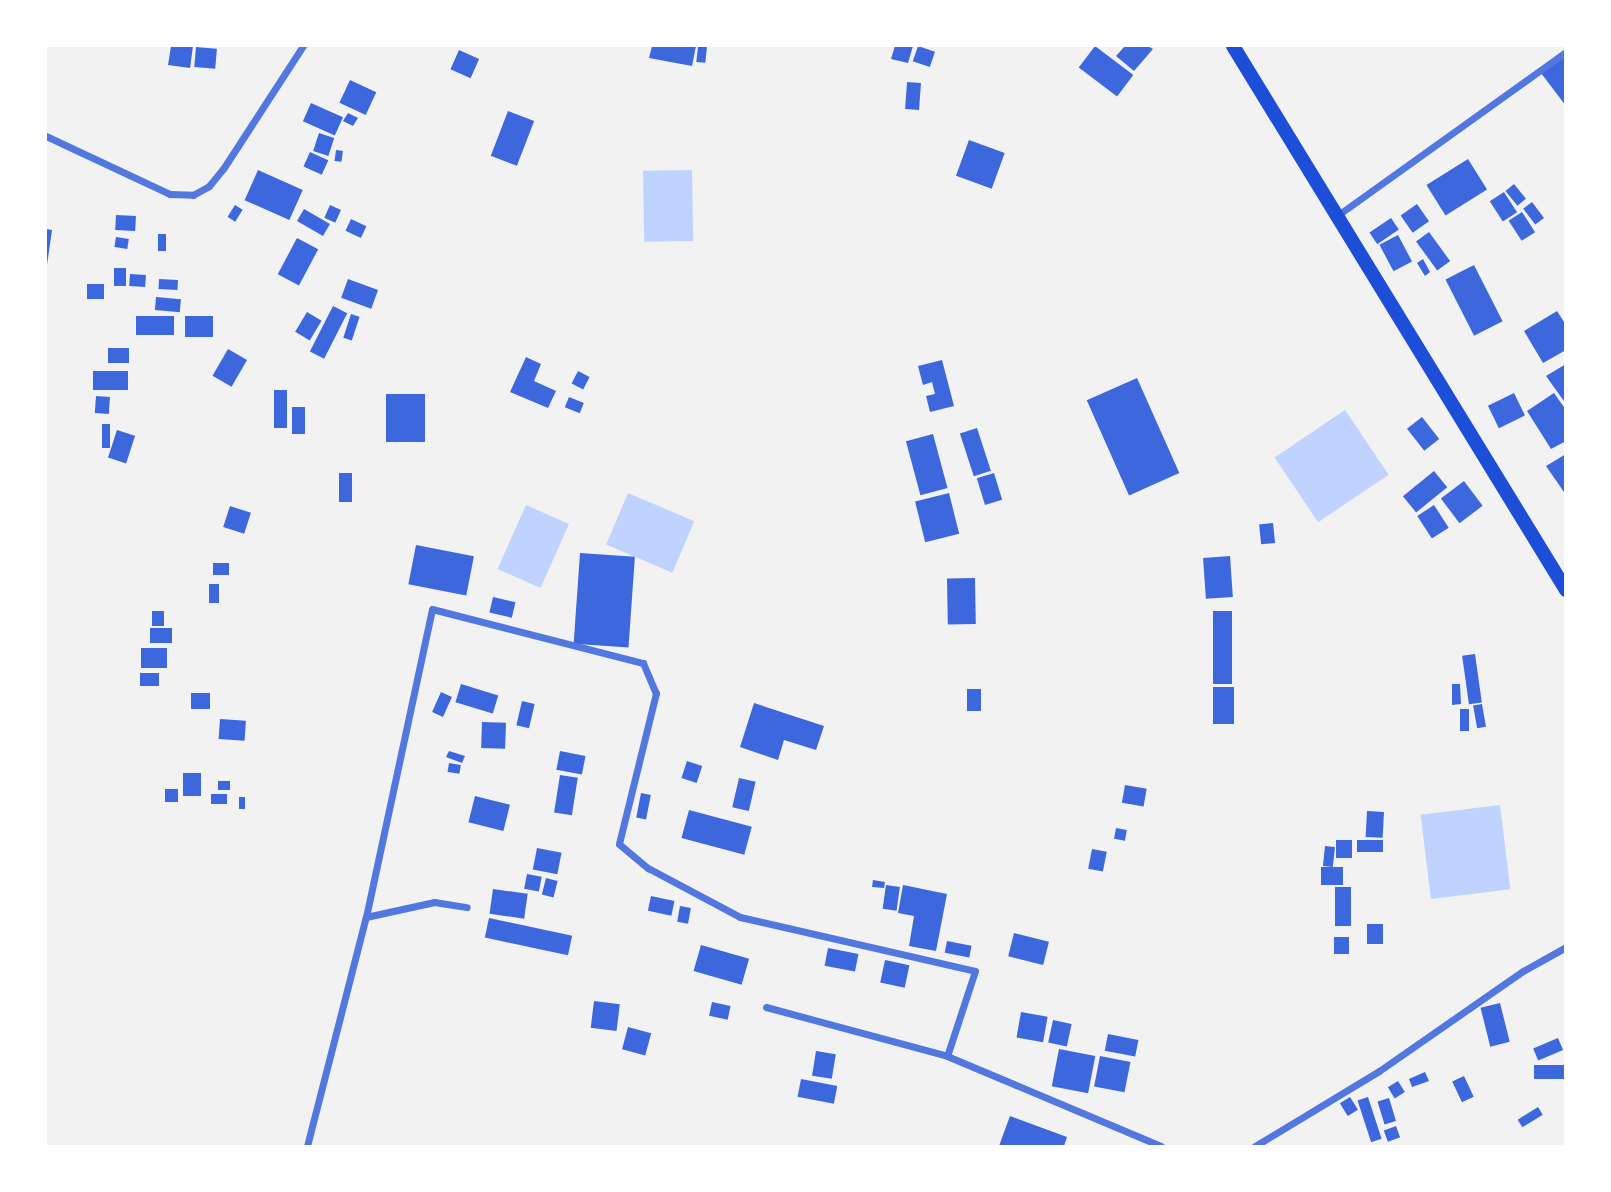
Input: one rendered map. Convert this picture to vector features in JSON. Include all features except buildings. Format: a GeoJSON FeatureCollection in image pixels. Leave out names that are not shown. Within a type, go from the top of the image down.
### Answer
{"type":"FeatureCollection","features":[{"type":"Feature","properties":{"kind":"main road"},"geometry":{"type":"LineString","coordinates":[[1233,46],[1566,590]]}},
{"type":"Feature","properties":{"kind":"street"},"geometry":{"type":"LineString","coordinates":[[46,136],[170,194],[193,195],[209,186],[222,169],[303,46]]}},
{"type":"Feature","properties":{"kind":"street"},"geometry":{"type":"LineString","coordinates":[[1338,215],[1566,52]]}},
{"type":"Feature","properties":{"kind":"street"},"geometry":{"type":"LineString","coordinates":[[307,1146],[366,917],[432,608],[643,663],[656,693],[619,844],[648,868],[740,917],[975,971],[947,1056]]}},
{"type":"Feature","properties":{"kind":"street"},"geometry":{"type":"LineString","coordinates":[[366,917],[434,902],[467,907]]}},
{"type":"Feature","properties":{"kind":"street"},"geometry":{"type":"LineString","coordinates":[[1255,1146],[1380,1071],[1523,971],[1566,947]]}},
{"type":"Feature","properties":{"kind":"street"},"geometry":{"type":"LineString","coordinates":[[766,1007],[947,1056],[1161,1146]]}},
{"type":"Feature","properties":{"kind":"water"},"geometry":{"type":"Polygon","coordinates":[[[692,170],[693,241],[644,242],[643,171],[692,170]]]}},
{"type":"Feature","properties":{"kind":"water"},"geometry":{"type":"Polygon","coordinates":[[[1345,410],[1389,475],[1318,522],[1275,458],[1345,410]]]}},
{"type":"Feature","properties":{"kind":"water"},"geometry":{"type":"Polygon","coordinates":[[[628,493],[694,521],[672,573],[606,545],[628,493]]]}},
{"type":"Feature","properties":{"kind":"water"},"geometry":{"type":"Polygon","coordinates":[[[526,505],[569,524],[540,588],[498,569],[526,505]]]}},
{"type":"Feature","properties":{"kind":"water"},"geometry":{"type":"Polygon","coordinates":[[[1500,805],[1510,889],[1431,899],[1421,815],[1500,805]]]}}]}
